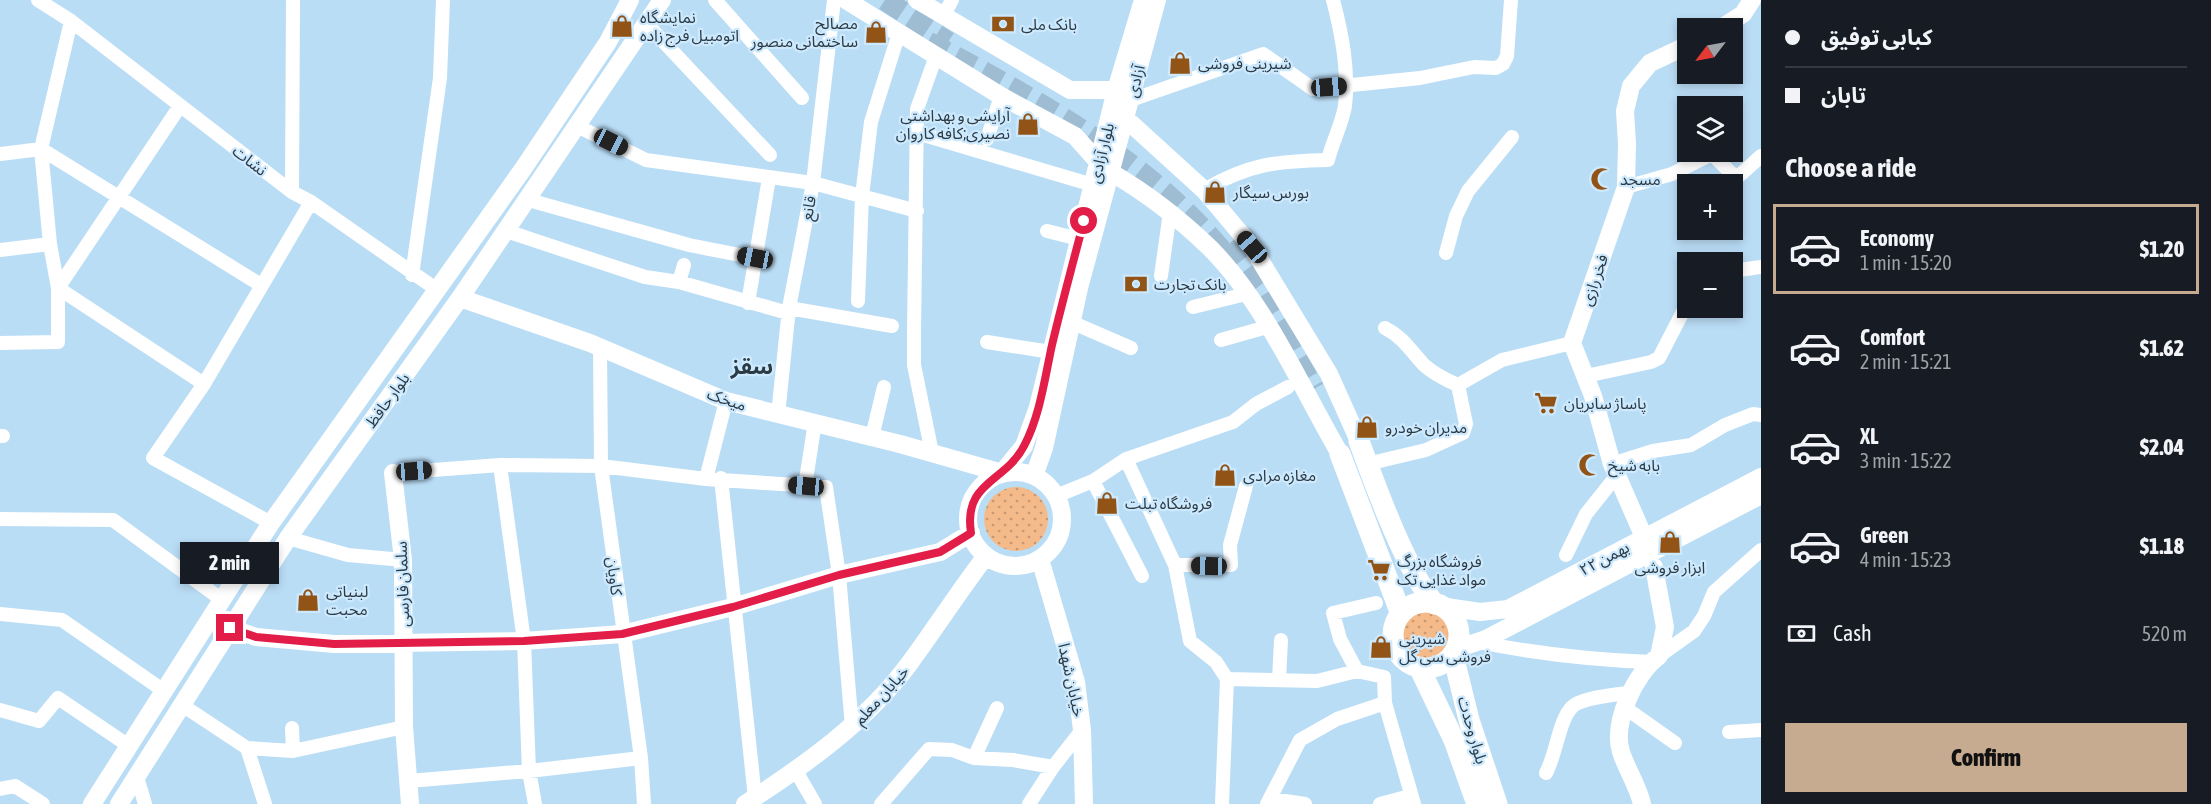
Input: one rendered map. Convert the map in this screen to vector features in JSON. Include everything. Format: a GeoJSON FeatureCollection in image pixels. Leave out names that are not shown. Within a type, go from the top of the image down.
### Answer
{"type":"FeatureCollection","features":[{"type":"Feature","properties":{"kind":"main road","name":"بلوار حافظ"},"geometry":{"type":"LineString","coordinates":[[92,804],[271,523],[523,168],[602,52],[630,0]]}},
{"type":"Feature","properties":{"kind":"main road","name":"بلوار حافظ"},"geometry":{"type":"LineString","coordinates":[[119,804],[288,538],[460,298],[575,125],[662,0]]}},
{"type":"Feature","properties":{"kind":"main road"},"geometry":{"type":"LineString","coordinates":[[846,0],[1001,96],[1075,136],[1105,168],[1170,212],[1211,250],[1246,294],[1267,327],[1340,454],[1401,614]]}},
{"type":"Feature","properties":{"kind":"main road"},"geometry":{"type":"LineString","coordinates":[[917,0],[948,8],[1070,90],[1123,95]]}},
{"type":"Feature","properties":{"kind":"main road","name":"بلوار آزادی"},"geometry":{"type":"LineString","coordinates":[[1002,473],[1024,446],[1038,407],[1093,184],[1105,168],[1143,0]]}},
{"type":"Feature","properties":{"kind":"main road","name":"آزادی"},"geometry":{"type":"LineString","coordinates":[[1034,476],[1044,448],[1071,322],[1100,208],[1105,168],[1126,119],[1123,95],[1157,0]]}},
{"type":"Feature","properties":{"kind":"main road"},"geometry":{"type":"LineString","coordinates":[[1737,18],[1743,14],[1752,0]]}},
{"type":"Feature","properties":{"kind":"main road","name":"فخر رازی"},"geometry":{"type":"LineString","coordinates":[[1572,343],[1626,187],[1627,144],[1624,111],[1631,86],[1650,63],[1677,50]]}},
{"type":"Feature","properties":{"kind":"main road"},"geometry":{"type":"LineString","coordinates":[[1126,119],[1204,190],[1252,247],[1329,374],[1409,561],[1425,592],[1455,620],[1459,640],[1454,652],[1441,665],[1419,668],[1402,658],[1394,641],[1393,631],[1401,614],[1413,605],[1438,605]]}},
{"type":"Feature","properties":{"kind":"main road","name":"میخک"},"geometry":{"type":"LineString","coordinates":[[460,298],[600,347],[726,401],[815,422],[1002,473]]}},
{"type":"Feature","properties":{"kind":"main road"},"geometry":{"type":"LineString","coordinates":[[1572,343],[1587,375],[1615,470],[1643,535]]}},
{"type":"Feature","properties":{"kind":"main road","name":"سلمان فارسی"},"geometry":{"type":"LineString","coordinates":[[393,473],[403,560],[404,727],[410,804]]}},
{"type":"Feature","properties":{"kind":"main road"},"geometry":{"type":"LineString","coordinates":[[1002,473],[1034,476],[1046,484],[1056,496],[1061,509],[1062,524],[1059,538],[1040,560],[1027,565],[1012,566],[998,563],[986,555],[971,533],[970,512],[977,492],[1002,473]]}},
{"type":"Feature","properties":{"kind":"main road","name":"۲۲ بهمن"},"geometry":{"type":"LineString","coordinates":[[1438,605],[1480,612],[1508,609],[1707,503],[1761,477]]}},
{"type":"Feature","properties":{"kind":"main road","name":"۲۲ بهمن"},"geometry":{"type":"LineString","coordinates":[[1454,652],[1478,642],[1757,496]]}},
{"type":"Feature","properties":{"kind":"main road"},"geometry":{"type":"LineString","coordinates":[[230,628],[256,637],[334,644],[524,641],[622,634],[733,607],[839,575],[940,552],[971,533]]}},
{"type":"Feature","properties":{"kind":"main road","name":"خیابان معلم"},"geometry":{"type":"LineString","coordinates":[[750,801],[796,771],[852,726],[908,666],[986,555]]}},
{"type":"Feature","properties":{"kind":"main road","name":"خیابان شهدا"},"geometry":{"type":"LineString","coordinates":[[1040,560],[1076,682],[1082,730],[1084,804]]}},
{"type":"Feature","properties":{"kind":"main road"},"geometry":{"type":"LineString","coordinates":[[1642,804],[1620,750],[1619,725],[1628,699],[1655,658],[1665,627],[1654,567]]}},
{"type":"Feature","properties":{"kind":"main road","name":"بلوار وحدت"},"geometry":{"type":"LineString","coordinates":[[1454,652],[1469,720],[1497,804]]}},
{"type":"Feature","properties":{"kind":"main road","name":"بلوار وحدت"},"geometry":{"type":"LineString","coordinates":[[1419,668],[1454,740],[1477,804]]}},
{"type":"Feature","properties":{"kind":"street","name":"نشات"},"geometry":{"type":"LineString","coordinates":[[38,0],[71,21],[292,192],[311,202],[412,275],[436,289]]}},
{"type":"Feature","properties":{"kind":"street"},"geometry":{"type":"LineString","coordinates":[[292,192],[293,0]]}},
{"type":"Feature","properties":{"kind":"street"},"geometry":{"type":"LineString","coordinates":[[412,275],[440,78],[443,0]]}},
{"type":"Feature","properties":{"kind":"street"},"geometry":{"type":"LineString","coordinates":[[715,0],[802,98]]}},
{"type":"Feature","properties":{"kind":"street","name":"قانع"},"geometry":{"type":"LineString","coordinates":[[778,415],[789,310],[813,183],[834,0]]}},
{"type":"Feature","properties":{"kind":"street"},"geometry":{"type":"LineString","coordinates":[[1204,190],[1233,173],[1282,160],[1328,160],[1344,108],[1345,86],[1343,39],[1333,0]]}},
{"type":"Feature","properties":{"kind":"street"},"geometry":{"type":"LineString","coordinates":[[1123,95],[1263,54],[1313,88],[1420,78],[1474,67],[1496,68],[1503,64],[1507,56],[1511,0]]}},
{"type":"Feature","properties":{"kind":"street"},"geometry":{"type":"LineString","coordinates":[[0,344],[58,342],[58,288],[50,244],[41,149],[71,21]]}},
{"type":"Feature","properties":{"kind":"street"},"geometry":{"type":"LineString","coordinates":[[646,23],[770,155]]}},
{"type":"Feature","properties":{"kind":"street"},"geometry":{"type":"LineString","coordinates":[[858,301],[862,196],[871,122],[899,33]]}},
{"type":"Feature","properties":{"kind":"street"},"geometry":{"type":"LineString","coordinates":[[933,453],[914,365],[917,109],[936,56]]}},
{"type":"Feature","properties":{"kind":"street"},"geometry":{"type":"LineString","coordinates":[[987,139],[1001,96]]}},
{"type":"Feature","properties":{"kind":"street"},"geometry":{"type":"LineString","coordinates":[[58,288],[180,106]]}},
{"type":"Feature","properties":{"kind":"street"},"geometry":{"type":"LineString","coordinates":[[575,125],[646,160],[813,183],[917,211]]}},
{"type":"Feature","properties":{"kind":"street"},"geometry":{"type":"LineString","coordinates":[[917,133],[1093,184]]}},
{"type":"Feature","properties":{"kind":"street"},"geometry":{"type":"LineString","coordinates":[[1446,254],[1456,216],[1468,191],[1512,137]]}},
{"type":"Feature","properties":{"kind":"street"},"geometry":{"type":"LineString","coordinates":[[0,154],[41,149],[261,285]]}},
{"type":"Feature","properties":{"kind":"street"},"geometry":{"type":"LineString","coordinates":[[1626,187],[1672,174],[1712,154],[1733,175],[1740,175],[1761,156]]}},
{"type":"Feature","properties":{"kind":"street"},"geometry":{"type":"LineString","coordinates":[[748,303],[768,178]]}},
{"type":"Feature","properties":{"kind":"street"},"geometry":{"type":"LineString","coordinates":[[525,199],[689,245],[755,258]]}},
{"type":"Feature","properties":{"kind":"street"},"geometry":{"type":"LineString","coordinates":[[271,523],[153,458],[204,384],[311,202]]}},
{"type":"Feature","properties":{"kind":"street"},"geometry":{"type":"LineString","coordinates":[[1161,276],[1170,212]]}},
{"type":"Feature","properties":{"kind":"street"},"geometry":{"type":"LineString","coordinates":[[506,231],[645,277],[679,282],[748,303],[892,326]]}},
{"type":"Feature","properties":{"kind":"street"},"geometry":{"type":"LineString","coordinates":[[1047,231],[1079,239]]}},
{"type":"Feature","properties":{"kind":"street"},"geometry":{"type":"LineString","coordinates":[[0,250],[50,244]]}},
{"type":"Feature","properties":{"kind":"street"},"geometry":{"type":"LineString","coordinates":[[679,282],[684,265]]}},
{"type":"Feature","properties":{"kind":"street"},"geometry":{"type":"LineString","coordinates":[[1743,269],[1761,267]]}},
{"type":"Feature","properties":{"kind":"street"},"geometry":{"type":"LineString","coordinates":[[58,288],[204,384]]}},
{"type":"Feature","properties":{"kind":"street"},"geometry":{"type":"LineString","coordinates":[[1193,307],[1246,294]]}},
{"type":"Feature","properties":{"kind":"street"},"geometry":{"type":"LineString","coordinates":[[1587,375],[1651,362],[1659,358],[1680,318]]}},
{"type":"Feature","properties":{"kind":"street"},"geometry":{"type":"LineString","coordinates":[[1071,322],[1131,348]]}},
{"type":"Feature","properties":{"kind":"street"},"geometry":{"type":"LineString","coordinates":[[1221,340],[1267,327]]}},
{"type":"Feature","properties":{"kind":"street"},"geometry":{"type":"LineString","coordinates":[[1385,328],[1399,335],[1425,365],[1441,378],[1458,385]]}},
{"type":"Feature","properties":{"kind":"street"},"geometry":{"type":"LineString","coordinates":[[987,342],[1051,352]]}},
{"type":"Feature","properties":{"kind":"street"},"geometry":{"type":"LineString","coordinates":[[1458,385],[1502,360],[1572,343]]}},
{"type":"Feature","properties":{"kind":"street","name":"کاویان"},"geometry":{"type":"LineString","coordinates":[[600,347],[600,466],[641,758],[644,804]]}},
{"type":"Feature","properties":{"kind":"street"},"geometry":{"type":"LineString","coordinates":[[1367,464],[1426,450],[1463,433],[1466,424],[1458,385]]}},
{"type":"Feature","properties":{"kind":"street"},"geometry":{"type":"LineString","coordinates":[[872,437],[884,387]]}},
{"type":"Feature","properties":{"kind":"street"},"geometry":{"type":"LineString","coordinates":[[1056,496],[1093,481],[1126,459],[1233,422],[1256,404],[1288,387]]}},
{"type":"Feature","properties":{"kind":"street"},"geometry":{"type":"LineString","coordinates":[[706,479],[726,401]]}},
{"type":"Feature","properties":{"kind":"street"},"geometry":{"type":"LineString","coordinates":[[1566,555],[1586,513],[1615,470],[1653,450],[1691,445],[1725,425],[1753,414],[1761,415]]}},
{"type":"Feature","properties":{"kind":"street"},"geometry":{"type":"LineString","coordinates":[[806,486],[815,422]]}},
{"type":"Feature","properties":{"kind":"street"},"geometry":{"type":"LineString","coordinates":[[1126,459],[1174,565],[1190,641],[1216,662],[1227,679],[1222,804]]}},
{"type":"Feature","properties":{"kind":"street"},"geometry":{"type":"LineString","coordinates":[[500,465],[524,641],[529,771],[535,804]]}},
{"type":"Feature","properties":{"kind":"street"},"geometry":{"type":"LineString","coordinates":[[393,473],[500,465],[600,466],[706,479],[720,478],[826,487],[839,575],[852,726]]}},
{"type":"Feature","properties":{"kind":"street"},"geometry":{"type":"LineString","coordinates":[[720,478],[750,801]]}},
{"type":"Feature","properties":{"kind":"street"},"geometry":{"type":"LineString","coordinates":[[1093,481],[1142,576]]}},
{"type":"Feature","properties":{"kind":"street"},"geometry":{"type":"LineString","coordinates":[[1174,565],[1231,565],[1230,545],[1246,486]]}},
{"type":"Feature","properties":{"kind":"street"},"geometry":{"type":"LineString","coordinates":[[0,519],[113,520],[221,599]]}},
{"type":"Feature","properties":{"kind":"street"},"geometry":{"type":"LineString","coordinates":[[288,538],[348,555],[403,560]]}},
{"type":"Feature","properties":{"kind":"street"},"geometry":{"type":"LineString","coordinates":[[1478,642],[1530,654],[1595,660],[1655,658],[1694,631],[1704,616],[1714,592],[1761,550]]}},
{"type":"Feature","properties":{"kind":"street"},"geometry":{"type":"LineString","coordinates":[[1357,671],[1340,639],[1333,613],[1376,603]]}},
{"type":"Feature","properties":{"kind":"street"},"geometry":{"type":"LineString","coordinates":[[0,614],[62,620],[164,691]]}},
{"type":"Feature","properties":{"kind":"street"},"geometry":{"type":"LineString","coordinates":[[1279,680],[1281,640]]}},
{"type":"Feature","properties":{"kind":"street"},"geometry":{"type":"LineString","coordinates":[[1227,679],[1317,681],[1357,671],[1384,677],[1385,703],[1412,800],[1380,804]]}},
{"type":"Feature","properties":{"kind":"street"},"geometry":{"type":"LineString","coordinates":[[0,710],[39,720],[58,698],[129,746]]}},
{"type":"Feature","properties":{"kind":"street"},"geometry":{"type":"LineString","coordinates":[[1546,774],[1554,759],[1565,718],[1572,706],[1583,701],[1628,699],[1675,743]]}},
{"type":"Feature","properties":{"kind":"street"},"geometry":{"type":"LineString","coordinates":[[1305,804],[1269,802],[1300,740],[1337,720],[1385,703]]}},
{"type":"Feature","properties":{"kind":"street"},"geometry":{"type":"LineString","coordinates":[[182,705],[247,748],[293,751],[404,727]]}},
{"type":"Feature","properties":{"kind":"street"},"geometry":{"type":"LineString","coordinates":[[974,758],[997,708]]}},
{"type":"Feature","properties":{"kind":"street"},"geometry":{"type":"LineString","coordinates":[[292,728],[293,751]]}},
{"type":"Feature","properties":{"kind":"street"},"geometry":{"type":"LineString","coordinates":[[1029,804],[1053,766],[1082,730]]}},
{"type":"Feature","properties":{"kind":"street"},"geometry":{"type":"LineString","coordinates":[[1729,732],[1761,730]]}},
{"type":"Feature","properties":{"kind":"street"},"geometry":{"type":"LineString","coordinates":[[247,748],[265,804]]}},
{"type":"Feature","properties":{"kind":"street"},"geometry":{"type":"LineString","coordinates":[[881,804],[929,749],[952,750],[974,758],[1022,760],[1053,766]]}},
{"type":"Feature","properties":{"kind":"street"},"geometry":{"type":"LineString","coordinates":[[409,781],[529,771],[641,758]]}},
{"type":"Feature","properties":{"kind":"street"},"geometry":{"type":"LineString","coordinates":[[796,771],[816,804]]}},
{"type":"Feature","properties":{"kind":"street"},"geometry":{"type":"LineString","coordinates":[[136,777],[145,804]]}},
{"type":"Feature","properties":{"kind":"street"},"geometry":{"type":"LineString","coordinates":[[0,789],[15,786],[43,804]]}},
{"type":"Feature","properties":{"kind":"shaded area"},"geometry":{"type":"Polygon","coordinates":[[[1016,487],[1028,489],[1039,496],[1046,507],[1048,519],[1046,531],[1039,542],[1028,549],[1016,551],[1004,549],[993,542],[986,531],[984,519],[986,507],[993,496],[1004,489],[1016,487]]]}},
{"type":"Feature","properties":{"kind":"shaded area"},"geometry":{"type":"Polygon","coordinates":[[[1420,612],[1430,612],[1443,619],[1450,632],[1450,642],[1443,655],[1430,662],[1420,662],[1411,658],[1404,651],[1400,642],[1400,632],[1404,623],[1411,616],[1420,612]]]}},
{"type":"Feature","properties":{"kind":"tunnel"},"geometry":{"type":"LineString","coordinates":[[885,0],[948,42]]}},
{"type":"Feature","properties":{"kind":"tunnel"},"geometry":{"type":"LineString","coordinates":[[928,42],[1012,87],[1093,137],[1168,195],[1202,228],[1233,264]]}},
{"type":"Feature","properties":{"kind":"tunnel"},"geometry":{"type":"LineString","coordinates":[[1230,243],[1262,284],[1299,343]]}},
{"type":"Feature","properties":{"kind":"tunnel"},"geometry":{"type":"LineString","coordinates":[[1282,333],[1314,389]]}},
{"type":"Feature","properties":{"kind":"place","name":"بانک ملی"},"geometry":{"type":"Point","coordinates":[1003,24]}},
{"type":"Feature","properties":{"kind":"place","name":"نمایشگاه اتومبیل فرج زاده"},"geometry":{"type":"Point","coordinates":[622,26]}},
{"type":"Feature","properties":{"kind":"place","name":"مصالح ساختمانی منصور"},"geometry":{"type":"Point","coordinates":[876,32]}},
{"type":"Feature","properties":{"kind":"place","name":"شیرینی فروشی"},"geometry":{"type":"Point","coordinates":[1180,63]}},
{"type":"Feature","properties":{"kind":"place","name":"آرایشی و بهداشتی نصیری;کافه کاروان"},"geometry":{"type":"Point","coordinates":[1028,124]}},
{"type":"Feature","properties":{"kind":"place","name":"مسجد"},"geometry":{"type":"Point","coordinates":[1602,179]}},
{"type":"Feature","properties":{"kind":"place","name":"بورس سیگار"},"geometry":{"type":"Point","coordinates":[1215,192]}},
{"type":"Feature","properties":{"kind":"place","name":"بانک تجارت"},"geometry":{"type":"Point","coordinates":[1136,284]}},
{"type":"Feature","properties":{"kind":"place","name":"پاساژ سابریان"},"geometry":{"type":"Point","coordinates":[1546,403]}},
{"type":"Feature","properties":{"kind":"place","name":"مدیران خودرو"},"geometry":{"type":"Point","coordinates":[1367,427]}},
{"type":"Feature","properties":{"kind":"place","name":"بابه شیخ"},"geometry":{"type":"Point","coordinates":[1590,465]}},
{"type":"Feature","properties":{"kind":"place","name":"مغازه مرادی"},"geometry":{"type":"Point","coordinates":[1225,475]}},
{"type":"Feature","properties":{"kind":"place","name":"فروشگاه تبلت"},"geometry":{"type":"Point","coordinates":[1107,503]}},
{"type":"Feature","properties":{"kind":"place","name":"ابزار فروشی"},"geometry":{"type":"Point","coordinates":[1670,542]}},
{"type":"Feature","properties":{"kind":"place","name":"فروشگاه بزرگ مواد غذایی تک"},"geometry":{"type":"Point","coordinates":[1379,570]}},
{"type":"Feature","properties":{"kind":"place","name":"لبنیاتی محبت"},"geometry":{"type":"Point","coordinates":[308,600]}},
{"type":"Feature","properties":{"kind":"place","name":"شیرینی فروشی سی گل"},"geometry":{"type":"Point","coordinates":[1381,647]}},
{"type":"Feature","properties":{"kind":"district","name":"سقز"},"geometry":{"type":"Point","coordinates":[752,366]}},
{"type":"Feature","properties":{"kind":"route"},"geometry":{"type":"LineString","coordinates":[[230,628],[256,637],[334,644],[524,641],[622,634],[733,607],[839,575],[940,552],[971,533],[969,519],[971,505],[977,492],[987,482],[1002,473],[1024,446],[1038,407],[1060,308],[1084,221]]}}]}
